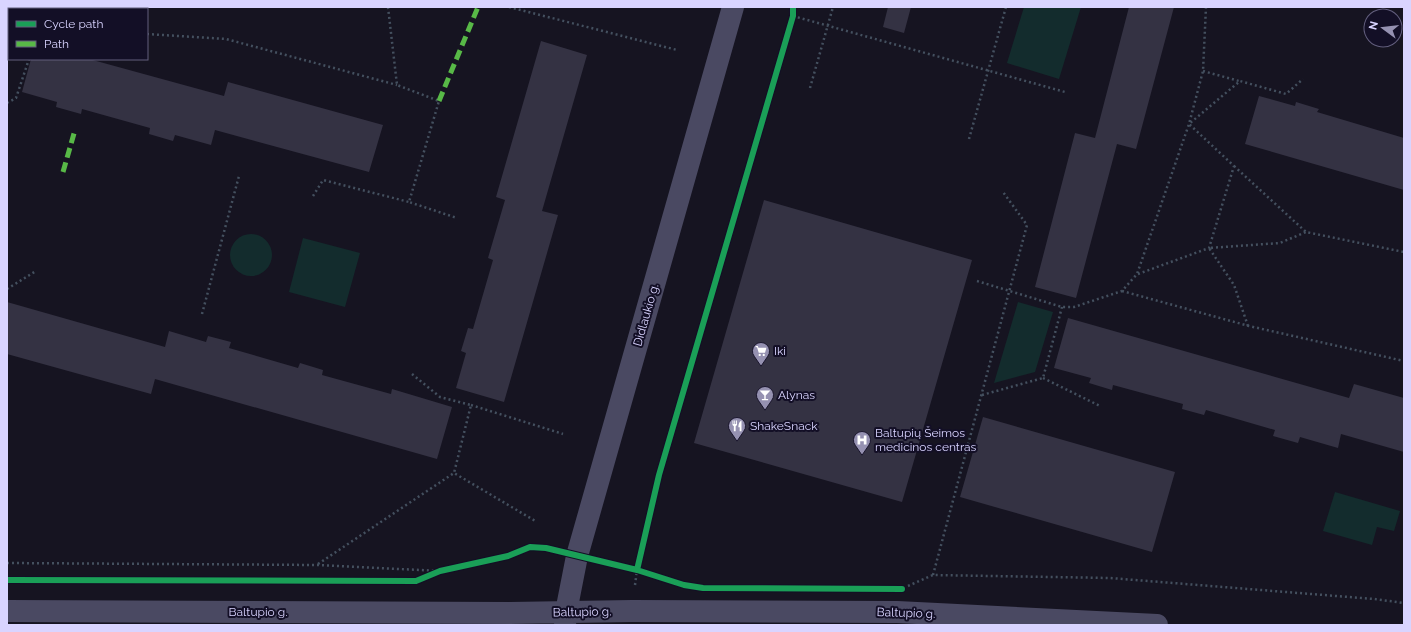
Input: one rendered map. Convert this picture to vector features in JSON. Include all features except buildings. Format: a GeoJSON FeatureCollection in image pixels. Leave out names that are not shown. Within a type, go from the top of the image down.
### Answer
{"type":"FeatureCollection","features":[{"type":"Feature","properties":{"kind":"street","name":"Didlaukio g."},"geometry":{"type":"LineString","coordinates":[[566,619],[577,556],[733,7]]}},
{"type":"Feature","properties":{"kind":"street","name":"Baltupio g."},"geometry":{"type":"LineString","coordinates":[[7,610],[566,619],[632,611],[896,612],[1157,625]]}},
{"type":"Feature","properties":{"kind":"path"},"geometry":{"type":"LineString","coordinates":[[388,7],[397,85]]}},
{"type":"Feature","properties":{"kind":"path"},"geometry":{"type":"LineString","coordinates":[[509,7],[677,50]]}},
{"type":"Feature","properties":{"kind":"path"},"geometry":{"type":"LineString","coordinates":[[810,88],[833,7]]}},
{"type":"Feature","properties":{"kind":"path"},"geometry":{"type":"LineString","coordinates":[[969,139],[1006,7]]}},
{"type":"Feature","properties":{"kind":"path"},"geometry":{"type":"LineString","coordinates":[[977,281],[1062,307],[1074,307],[1122,291],[1137,274],[1189,124],[1203,71],[1206,7]]}},
{"type":"Feature","properties":{"kind":"path"},"geometry":{"type":"LineString","coordinates":[[790,23],[793,13],[828,26],[1065,92]]}},
{"type":"Feature","properties":{"kind":"path"},"geometry":{"type":"LineString","coordinates":[[148,34],[226,39],[397,85],[439,101],[409,202]]}},
{"type":"Feature","properties":{"kind":"path"},"geometry":{"type":"LineString","coordinates":[[7,103],[16,98],[29,60]]}},
{"type":"Feature","properties":{"kind":"path"},"geometry":{"type":"LineString","coordinates":[[1203,71],[1286,94],[1304,79]]}},
{"type":"Feature","properties":{"kind":"path"},"geometry":{"type":"LineString","coordinates":[[1189,124],[1240,82]]}},
{"type":"Feature","properties":{"kind":"path"},"geometry":{"type":"LineString","coordinates":[[1189,124],[1306,232],[1404,252]]}},
{"type":"Feature","properties":{"kind":"path"},"geometry":{"type":"LineString","coordinates":[[1209,248],[1234,166]]}},
{"type":"Feature","properties":{"kind":"path"},"geometry":{"type":"LineString","coordinates":[[202,314],[239,176]]}},
{"type":"Feature","properties":{"kind":"path"},"geometry":{"type":"LineString","coordinates":[[313,196],[323,180],[409,202],[457,218]]}},
{"type":"Feature","properties":{"kind":"path"},"geometry":{"type":"LineString","coordinates":[[933,575],[1027,225],[1003,192]]}},
{"type":"Feature","properties":{"kind":"path"},"geometry":{"type":"LineString","coordinates":[[1137,274],[1209,248],[1280,244],[1306,232]]}},
{"type":"Feature","properties":{"kind":"path"},"geometry":{"type":"LineString","coordinates":[[1209,248],[1234,285],[1249,326]]}},
{"type":"Feature","properties":{"kind":"path"},"geometry":{"type":"LineString","coordinates":[[7,290],[36,271]]}},
{"type":"Feature","properties":{"kind":"path"},"geometry":{"type":"LineString","coordinates":[[1122,291],[1249,326],[1404,361]]}},
{"type":"Feature","properties":{"kind":"path"},"geometry":{"type":"LineString","coordinates":[[1043,378],[1062,307]]}},
{"type":"Feature","properties":{"kind":"path"},"geometry":{"type":"LineString","coordinates":[[412,374],[440,397],[471,405],[563,434]]}},
{"type":"Feature","properties":{"kind":"path"},"geometry":{"type":"LineString","coordinates":[[981,395],[1043,378],[1100,406]]}},
{"type":"Feature","properties":{"kind":"path"},"geometry":{"type":"LineString","coordinates":[[318,565],[454,473],[471,405]]}},
{"type":"Feature","properties":{"kind":"path"},"geometry":{"type":"LineString","coordinates":[[454,473],[537,522]]}},
{"type":"Feature","properties":{"kind":"path"},"geometry":{"type":"LineString","coordinates":[[639,562],[637,570],[644,572]]}},
{"type":"Feature","properties":{"kind":"path"},"geometry":{"type":"LineString","coordinates":[[7,563],[318,565],[440,571]]}},
{"type":"Feature","properties":{"kind":"path"},"geometry":{"type":"LineString","coordinates":[[428,576],[440,571]]}},
{"type":"Feature","properties":{"kind":"path"},"geometry":{"type":"LineString","coordinates":[[902,589],[933,575],[1110,578],[1366,598],[1404,604]]}},
{"type":"Feature","properties":{"kind":"green space"},"geometry":{"type":"Polygon","coordinates":[[[1024,7],[1081,7],[1059,79],[1007,63],[1024,7]]]}},
{"type":"Feature","properties":{"kind":"green space"},"geometry":{"type":"Polygon","coordinates":[[[251,234],[266,240],[272,255],[266,270],[251,276],[236,270],[230,255],[236,240],[251,234]]]}},
{"type":"Feature","properties":{"kind":"green space"},"geometry":{"type":"Polygon","coordinates":[[[303,238],[360,253],[345,307],[289,292],[303,238]]]}},
{"type":"Feature","properties":{"kind":"green space"},"geometry":{"type":"Polygon","coordinates":[[[1018,302],[1053,312],[1035,372],[994,383],[1018,302]]]}},
{"type":"Feature","properties":{"kind":"green space"},"geometry":{"type":"Polygon","coordinates":[[[1335,492],[1400,511],[1394,531],[1377,527],[1372,545],[1323,531],[1335,492]]]}},
{"type":"Feature","properties":{"kind":"marked path"},"geometry":{"type":"LineString","coordinates":[[439,101],[478,7]]}},
{"type":"Feature","properties":{"kind":"marked path"},"geometry":{"type":"LineString","coordinates":[[63,172],[75,130]]}},
{"type":"Feature","properties":{"kind":"cycle path"},"geometry":{"type":"LineString","coordinates":[[637,570],[659,475],[793,16],[793,7]]}},
{"type":"Feature","properties":{"kind":"cycle path"},"geometry":{"type":"LineString","coordinates":[[7,580],[416,581],[440,571],[508,556],[530,547],[546,548],[637,570],[684,585],[703,588],[902,589]]}},
{"type":"Feature","properties":{"kind":"place","name":"Iki"},"geometry":{"type":"Point","coordinates":[761,366]}},
{"type":"Feature","properties":{"kind":"place","name":"Alynas"},"geometry":{"type":"Point","coordinates":[765,410]}},
{"type":"Feature","properties":{"kind":"place","name":"ShakeSnack"},"geometry":{"type":"Point","coordinates":[737,441]}},
{"type":"Feature","properties":{"kind":"place","name":"Baltupių Šeimos medicinos centras"},"geometry":{"type":"Point","coordinates":[862,455]}}]}
